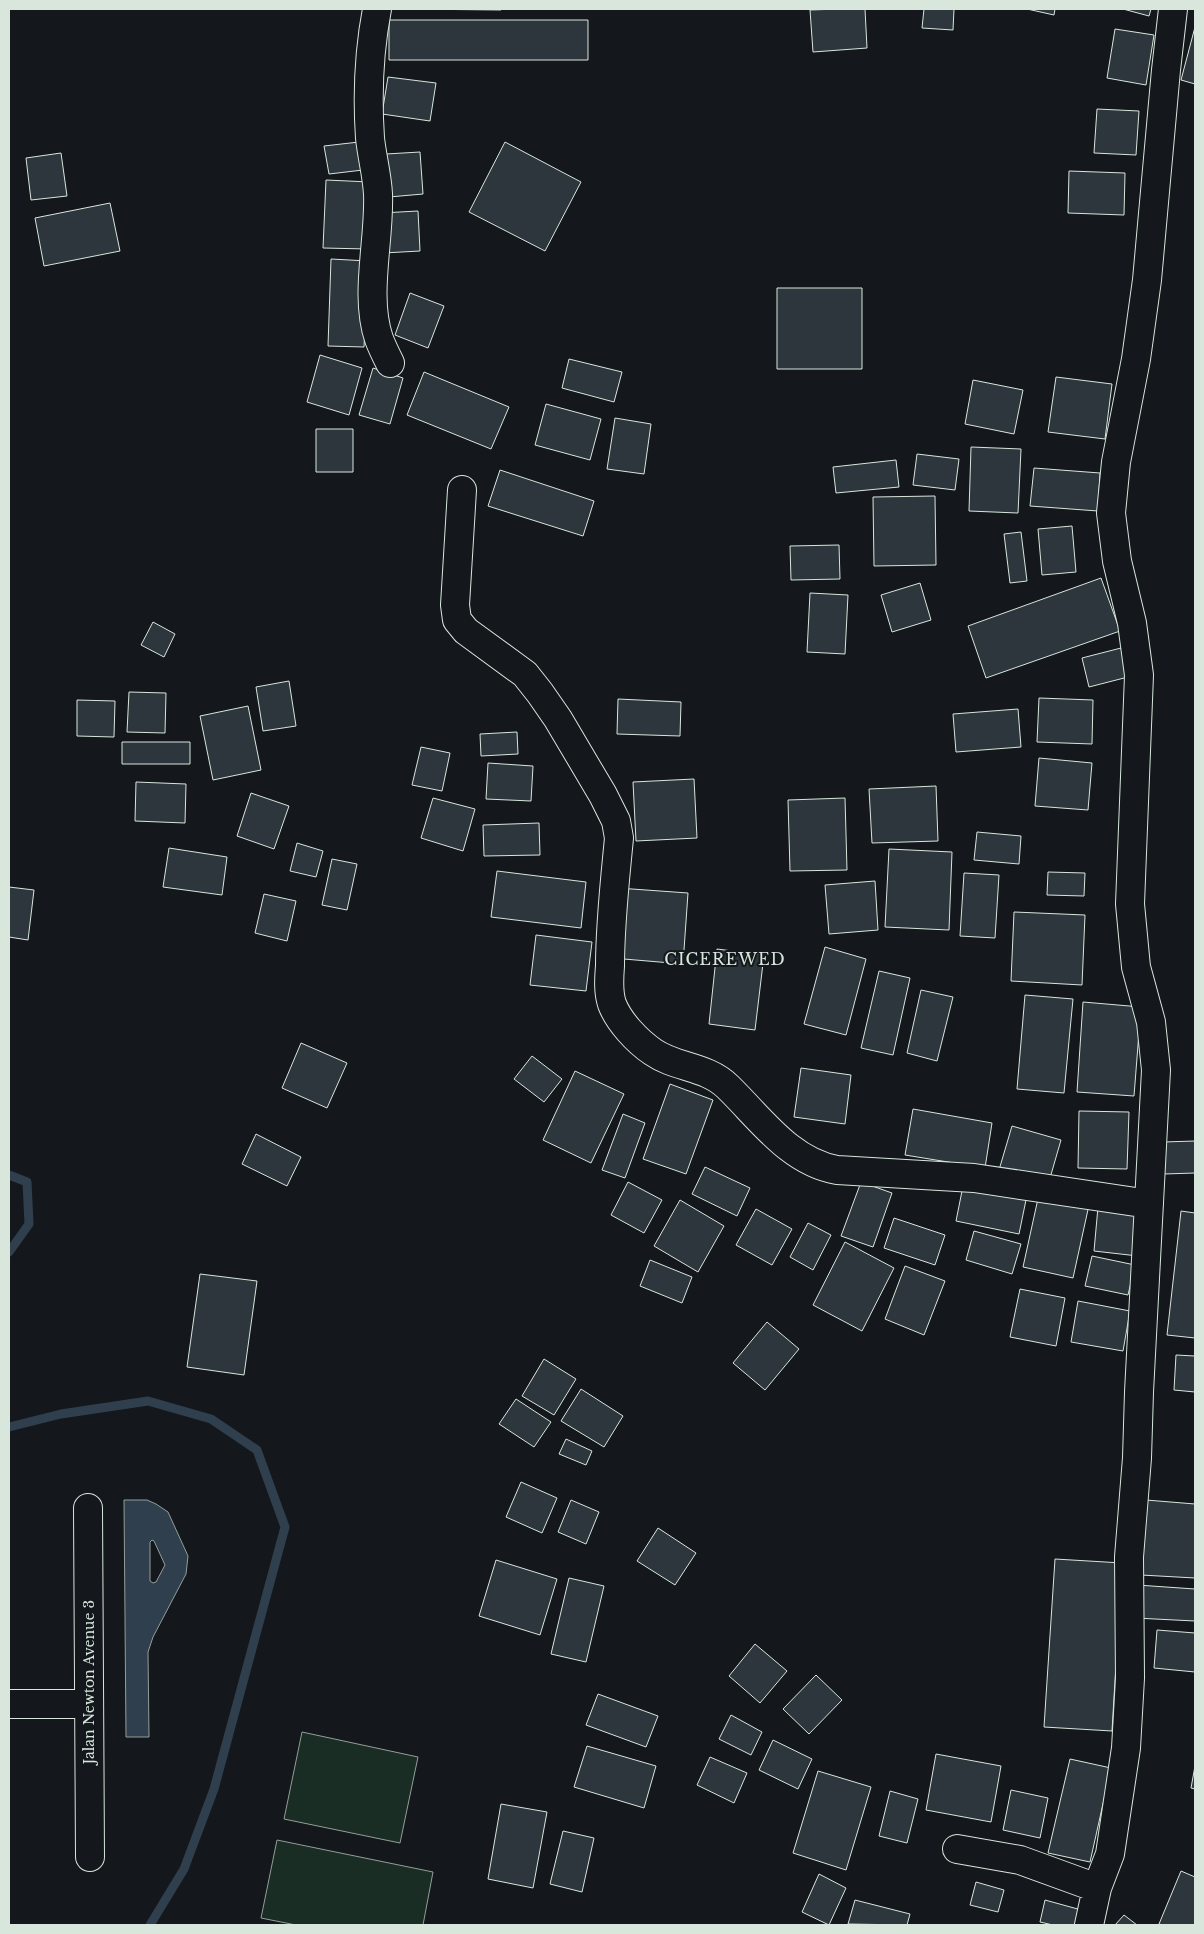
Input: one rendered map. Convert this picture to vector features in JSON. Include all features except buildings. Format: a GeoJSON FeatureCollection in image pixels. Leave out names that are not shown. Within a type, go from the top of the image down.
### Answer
{"type":"FeatureCollection","features":[{"type":"Feature","properties":{"kind":"street"},"geometry":{"type":"LineString","coordinates":[[378,9],[373,29],[368,88],[370,139],[378,194],[378,234],[373,277],[374,309],[378,337],[390,363]]}},
{"type":"Feature","properties":{"kind":"street"},"geometry":{"type":"LineString","coordinates":[[1089,1925],[1097,1888],[1110,1854],[1126,1748],[1130,1678],[1129,1556],[1137,1458],[1156,1070],[1151,1022],[1136,967],[1130,904],[1139,675],[1132,623],[1117,561],[1111,513],[1116,462],[1136,358],[1147,280],[1173,9]]}},
{"type":"Feature","properties":{"kind":"street"},"geometry":{"type":"LineString","coordinates":[[462,490],[455,605],[457,620],[466,630],[525,674],[536,687],[558,719],[603,795],[616,821],[619,838],[610,949],[609,994],[615,1010],[632,1034],[658,1056],[718,1078],[787,1146],[818,1165],[837,1170],[974,1178],[1149,1204]]}},
{"type":"Feature","properties":{"kind":"street","name":"Jalan Newton Avenue 3"},"geometry":{"type":"LineString","coordinates":[[88,1508],[90,1857]]}},
{"type":"Feature","properties":{"kind":"street"},"geometry":{"type":"LineString","coordinates":[[9,1704],[89,1704]]}},
{"type":"Feature","properties":{"kind":"street"},"geometry":{"type":"LineString","coordinates":[[957,1849],[1020,1860],[1097,1888]]}},
{"type":"Feature","properties":{"kind":"green space"},"geometry":{"type":"Polygon","coordinates":[[[302,1732],[418,1757],[400,1843],[284,1819],[302,1732]]]}},
{"type":"Feature","properties":{"kind":"green space"},"geometry":{"type":"Polygon","coordinates":[[[277,1840],[433,1872],[423,1925],[296,1925],[261,1918],[277,1840]]]}},
{"type":"Feature","properties":{"kind":"water"},"geometry":{"type":"Polygon","coordinates":[[[124,1500],[147,1500],[168,1512],[188,1556],[186,1574],[153,1637],[148,1652],[149,1737],[126,1737],[124,1500]],[[154,1541],[150,1542],[150,1581],[153,1583],[156,1582],[165,1565],[154,1541]]]}},
{"type":"Feature","properties":{"kind":"waterway"},"geometry":{"type":"LineString","coordinates":[[9,1175],[27,1182],[29,1224],[9,1252]]}},
{"type":"Feature","properties":{"kind":"waterway"},"geometry":{"type":"LineString","coordinates":[[9,1427],[61,1414],[148,1401],[211,1419],[257,1450],[285,1527],[214,1789],[184,1869],[150,1925]]}},
{"type":"Feature","properties":{"kind":"district","name":"CICEREWED"},"geometry":{"type":"Point","coordinates":[725,959]}}]}
